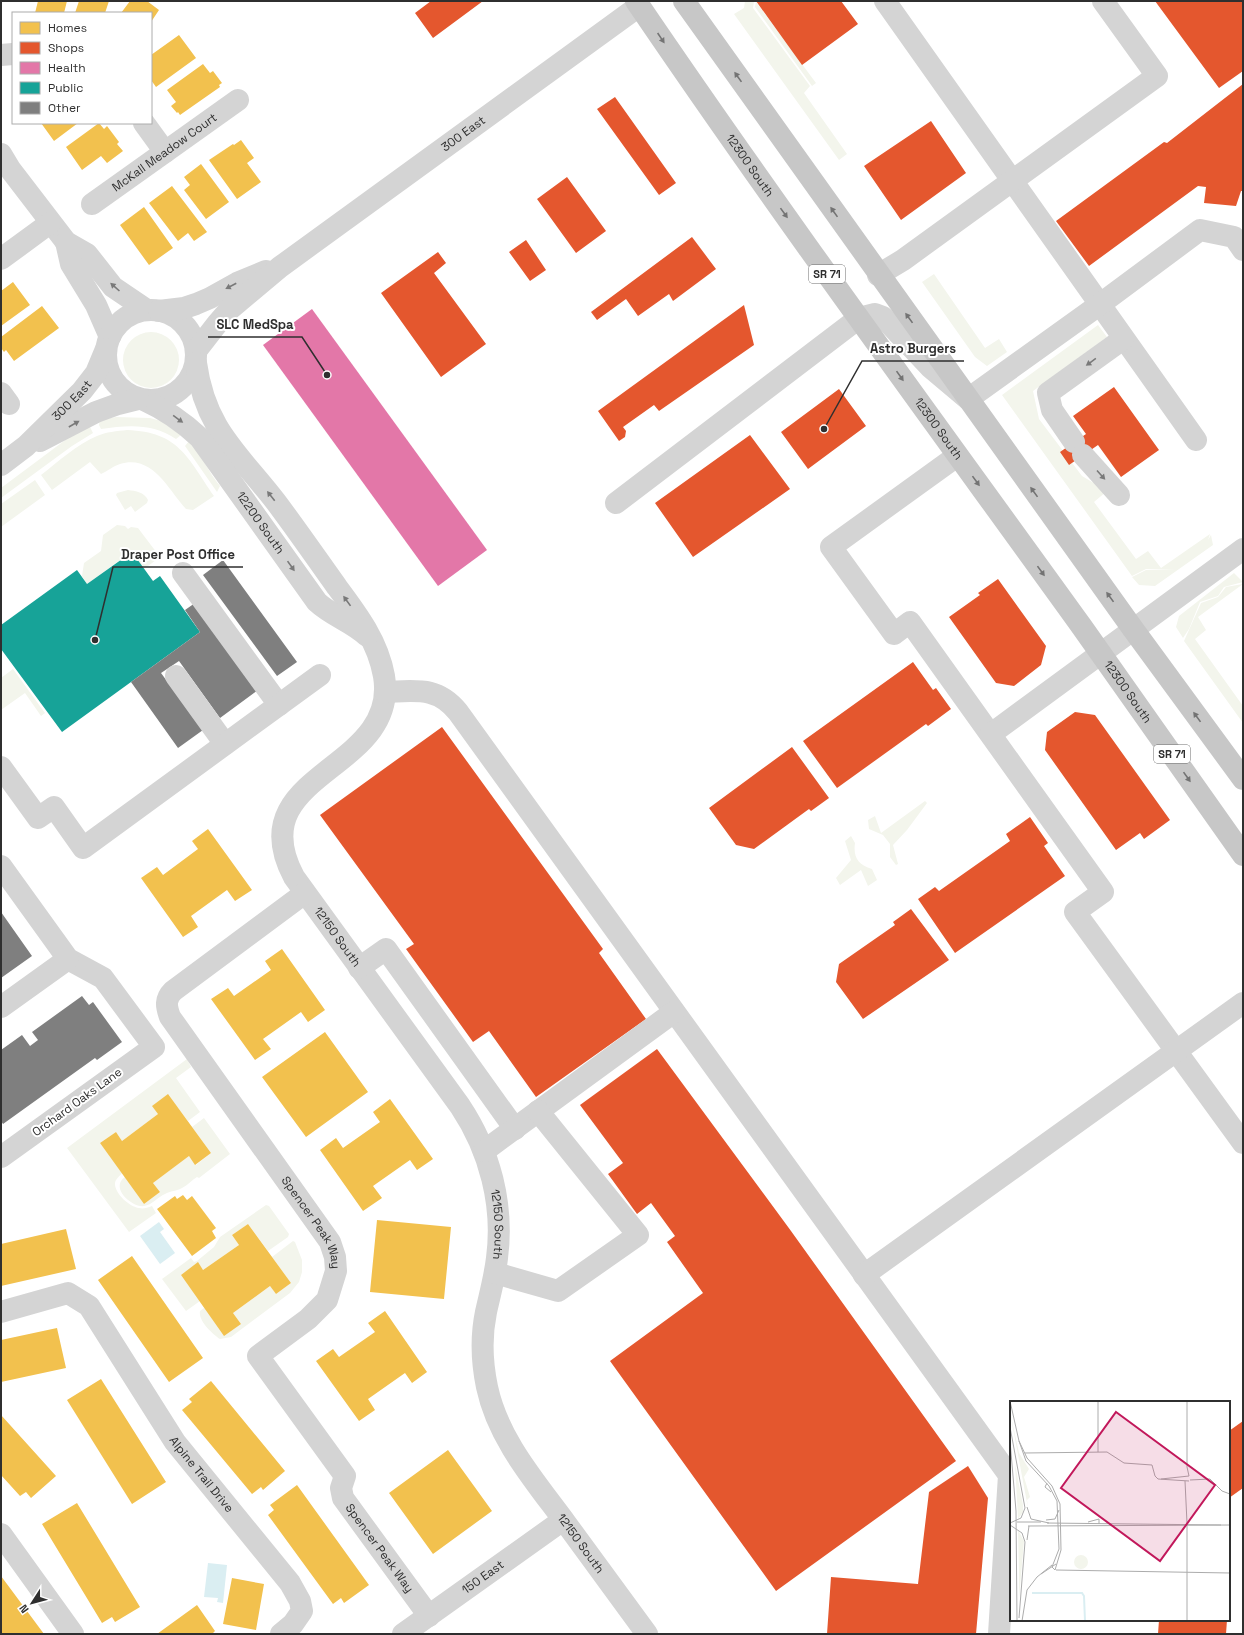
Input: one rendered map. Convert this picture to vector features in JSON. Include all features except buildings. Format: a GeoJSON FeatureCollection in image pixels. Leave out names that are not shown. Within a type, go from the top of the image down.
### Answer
{"type":"FeatureCollection","features":[{"type":"Feature","properties":{"kind":"main road"},"geometry":{"type":"LineString","coordinates":[[684,1],[878,275],[1243,779]]}},
{"type":"Feature","properties":{"kind":"main road","name":"12300 South"},"geometry":{"type":"LineString","coordinates":[[640,3],[702,98],[1243,855]]}},
{"type":"Feature","properties":{"kind":"street"},"geometry":{"type":"LineString","coordinates":[[885,1],[1099,306],[1196,440]]}},
{"type":"Feature","properties":{"kind":"street"},"geometry":{"type":"LineString","coordinates":[[878,275],[903,260],[1158,76],[1103,1]]}},
{"type":"Feature","properties":{"kind":"street","name":"300 East"},"geometry":{"type":"LineString","coordinates":[[196,357],[217,324],[230,309],[280,267],[640,3]]}},
{"type":"Feature","properties":{"kind":"street"},"geometry":{"type":"LineString","coordinates":[[1,55],[12,54]]}},
{"type":"Feature","properties":{"kind":"street","name":"McKall Meadow Court"},"geometry":{"type":"LineString","coordinates":[[92,204],[238,100]]}},
{"type":"Feature","properties":{"kind":"street"},"geometry":{"type":"LineString","coordinates":[[145,124],[165,152]]}},
{"type":"Feature","properties":{"kind":"street"},"geometry":{"type":"LineString","coordinates":[[1,154],[50,223],[66,242],[87,254],[113,287],[153,310],[170,314],[180,320],[188,329],[194,339],[196,357],[190,379],[178,392],[168,398],[156,401],[141,400],[124,391],[113,379],[108,369],[106,359],[108,342],[116,327],[135,313],[153,310]]}},
{"type":"Feature","properties":{"kind":"street"},"geometry":{"type":"LineString","coordinates":[[1,259],[50,223]]}},
{"type":"Feature","properties":{"kind":"street"},"geometry":{"type":"LineString","coordinates":[[616,503],[859,318],[875,314],[883,316],[930,368],[968,400],[1099,306],[1200,230],[1240,239]]}},
{"type":"Feature","properties":{"kind":"street"},"geometry":{"type":"LineString","coordinates":[[66,242],[70,264],[96,305],[108,342]]}},
{"type":"Feature","properties":{"kind":"street","name":"300 East"},"geometry":{"type":"LineString","coordinates":[[153,310],[184,308],[196,304],[243,280],[280,267]]}},
{"type":"Feature","properties":{"kind":"street"},"geometry":{"type":"LineString","coordinates":[[1119,495],[1078,449],[1052,410],[1048,394],[1123,338]]}},
{"type":"Feature","properties":{"kind":"street","name":"300 East"},"geometry":{"type":"LineString","coordinates":[[1,465],[26,446],[88,384],[96,373],[108,342]]}},
{"type":"Feature","properties":{"kind":"street","name":"12200 South"},"geometry":{"type":"LineString","coordinates":[[196,357],[203,396],[211,416],[220,432],[280,507],[361,619],[375,646],[384,676],[385,699]]}},
{"type":"Feature","properties":{"kind":"street","name":"300 East"},"geometry":{"type":"LineString","coordinates":[[26,446],[56,434],[96,412],[118,404],[141,400]]}},
{"type":"Feature","properties":{"kind":"street","name":"12200 South"},"geometry":{"type":"LineString","coordinates":[[141,400],[161,408],[177,418],[200,438],[317,602],[337,617],[358,628],[375,646]]}},
{"type":"Feature","properties":{"kind":"street"},"geometry":{"type":"LineString","coordinates":[[957,456],[831,547],[894,634],[910,622],[1103,892],[1075,912],[1243,1143]]}},
{"type":"Feature","properties":{"kind":"street"},"geometry":{"type":"LineString","coordinates":[[991,734],[1243,549]]}},
{"type":"Feature","properties":{"kind":"street"},"geometry":{"type":"LineString","coordinates":[[183,573],[279,706]]}},
{"type":"Feature","properties":{"kind":"street"},"geometry":{"type":"LineString","coordinates":[[1,767],[38,818],[54,807],[83,848],[320,675]]}},
{"type":"Feature","properties":{"kind":"street"},"geometry":{"type":"LineString","coordinates":[[176,676],[225,744]]}},
{"type":"Feature","properties":{"kind":"street"},"geometry":{"type":"LineString","coordinates":[[385,699],[433,704],[458,712],[1009,1476],[999,1634]]}},
{"type":"Feature","properties":{"kind":"street","name":"12150 South"},"geometry":{"type":"LineString","coordinates":[[385,699],[376,724],[369,735],[296,798],[286,814],[282,831],[284,855],[288,867],[305,893],[463,1112],[473,1128],[484,1151],[493,1179],[499,1222],[499,1244],[495,1273],[483,1331],[484,1368],[490,1403],[496,1419],[514,1451],[647,1634]]}},
{"type":"Feature","properties":{"kind":"street"},"geometry":{"type":"LineString","coordinates":[[1,866],[68,959],[1,1007]]}},
{"type":"Feature","properties":{"kind":"street","name":"Spencer Peak Way"},"geometry":{"type":"LineString","coordinates":[[305,893],[173,991],[166,1001],[167,1009],[170,1017],[330,1242],[335,1257],[336,1271],[327,1300],[308,1319],[258,1356],[345,1476],[342,1488],[343,1498],[429,1616]]}},
{"type":"Feature","properties":{"kind":"street"},"geometry":{"type":"LineString","coordinates":[[359,968],[386,949],[515,1129]]}},
{"type":"Feature","properties":{"kind":"street","name":"Orchard Oaks Lane"},"geometry":{"type":"LineString","coordinates":[[1,1157],[154,1047],[104,978],[68,959]]}},
{"type":"Feature","properties":{"kind":"street"},"geometry":{"type":"LineString","coordinates":[[864,1274],[1243,1003]]}},
{"type":"Feature","properties":{"kind":"street"},"geometry":{"type":"LineString","coordinates":[[484,1151],[674,1012]]}},
{"type":"Feature","properties":{"kind":"street"},"geometry":{"type":"LineString","coordinates":[[495,1273],[558,1291],[638,1235],[538,1111]]}},
{"type":"Feature","properties":{"kind":"street","name":"Alpine Trail Drive"},"geometry":{"type":"LineString","coordinates":[[1,1312],[68,1293],[89,1306],[175,1442],[290,1583],[300,1601],[302,1611],[293,1624],[281,1634]]}},
{"type":"Feature","properties":{"kind":"street","name":"150 East"},"geometry":{"type":"LineString","coordinates":[[403,1634],[563,1520]]}},
{"type":"Feature","properties":{"kind":"street"},"geometry":{"type":"LineString","coordinates":[[2,1539],[73,1634]]}},
{"type":"Feature","properties":{"kind":"shaded area"},"geometry":{"type":"Polygon","coordinates":[[[745,1],[754,1],[753,8],[810,86],[804,93],[847,154],[839,160],[734,14],[744,8],[745,1]]]}},
{"type":"Feature","properties":{"kind":"shaded area"},"geometry":{"type":"Polygon","coordinates":[[[756,2],[816,83],[812,86],[755,7],[756,2]]]}},
{"type":"Feature","properties":{"kind":"shaded area"},"geometry":{"type":"Polygon","coordinates":[[[934,274],[985,348],[999,339],[1007,352],[987,366],[975,357],[922,282],[934,274]]]}},
{"type":"Feature","properties":{"kind":"shaded area"},"geometry":{"type":"Polygon","coordinates":[[[1098,325],[1107,337],[1033,391],[1039,419],[1082,476],[1107,491],[1094,502],[1136,559],[1148,551],[1161,568],[1210,534],[1208,540],[1211,535],[1213,545],[1155,586],[1139,585],[1132,577],[1146,570],[1176,569],[1146,569],[1132,576],[1002,395],[1098,325]]]}},
{"type":"Feature","properties":{"kind":"shaded area"},"geometry":{"type":"Polygon","coordinates":[[[145,332],[157,332],[167,336],[175,344],[179,354],[179,366],[175,376],[167,384],[157,388],[145,388],[135,384],[127,376],[123,366],[123,354],[127,344],[135,336],[145,332]]]}},
{"type":"Feature","properties":{"kind":"shaded area"},"geometry":{"type":"Polygon","coordinates":[[[116,417],[150,418],[161,421],[181,435],[176,439],[158,430],[140,426],[101,429],[99,425],[100,420],[116,417]]]}},
{"type":"Feature","properties":{"kind":"shaded area"},"geometry":{"type":"Polygon","coordinates":[[[90,427],[93,433],[72,446],[1,498],[1,488],[72,435],[90,427]]]}},
{"type":"Feature","properties":{"kind":"shaded area"},"geometry":{"type":"Polygon","coordinates":[[[127,430],[145,432],[170,441],[180,449],[188,459],[214,496],[193,510],[186,509],[159,476],[151,469],[142,464],[132,462],[117,465],[101,474],[90,462],[52,490],[41,475],[90,439],[112,432],[127,430]]]}},
{"type":"Feature","properties":{"kind":"shaded area"},"geometry":{"type":"Polygon","coordinates":[[[189,441],[194,446],[220,486],[217,492],[185,446],[189,441]]]}},
{"type":"Feature","properties":{"kind":"shaded area"},"geometry":{"type":"Polygon","coordinates":[[[35,480],[45,495],[1,527],[1,504],[35,480]]]}},
{"type":"Feature","properties":{"kind":"shaded area"},"geometry":{"type":"Polygon","coordinates":[[[128,490],[137,491],[148,500],[147,503],[135,512],[131,506],[125,510],[116,495],[117,493],[128,490]]]}},
{"type":"Feature","properties":{"kind":"shaded area"},"geometry":{"type":"Polygon","coordinates":[[[117,525],[125,526],[128,529],[131,527],[138,528],[160,557],[144,569],[131,552],[87,584],[82,576],[84,563],[101,551],[103,535],[117,525]]]}},
{"type":"Feature","properties":{"kind":"shaded area"},"geometry":{"type":"Polygon","coordinates":[[[1234,573],[1243,582],[1224,587],[1218,596],[1200,602],[1189,629],[1183,638],[1176,627],[1179,616],[1234,573]]]}},
{"type":"Feature","properties":{"kind":"shaded area"},"geometry":{"type":"Polygon","coordinates":[[[1243,584],[1198,617],[1206,630],[1195,639],[1243,706],[1243,723],[1184,641],[1201,603],[1218,597],[1226,587],[1243,584]]]}},
{"type":"Feature","properties":{"kind":"shaded area"},"geometry":{"type":"Polygon","coordinates":[[[13,669],[45,713],[41,716],[25,693],[1,710],[1,678],[13,669]]]}},
{"type":"Feature","properties":{"kind":"shaded area"},"geometry":{"type":"Polygon","coordinates":[[[925,801],[927,803],[907,830],[893,845],[898,864],[896,865],[890,857],[890,844],[883,835],[869,829],[868,820],[875,816],[881,833],[925,801]]]}},
{"type":"Feature","properties":{"kind":"shaded area"},"geometry":{"type":"Polygon","coordinates":[[[851,836],[855,843],[855,852],[858,860],[863,865],[872,869],[877,880],[868,886],[861,870],[840,885],[836,878],[851,860],[845,841],[851,836]]]}},
{"type":"Feature","properties":{"kind":"shaded area"},"geometry":{"type":"Polygon","coordinates":[[[187,1059],[191,1067],[176,1078],[200,1112],[188,1121],[168,1095],[158,1114],[122,1141],[116,1132],[100,1143],[122,1173],[115,1182],[117,1192],[120,1196],[127,1203],[135,1207],[147,1208],[152,1206],[156,1213],[129,1232],[67,1148],[187,1059]]]}},
{"type":"Feature","properties":{"kind":"shaded area"},"geometry":{"type":"Polygon","coordinates":[[[204,1118],[230,1154],[199,1178],[197,1177],[178,1190],[162,1195],[152,1203],[139,1206],[129,1201],[121,1192],[120,1186],[121,1181],[125,1177],[144,1204],[160,1192],[153,1183],[189,1156],[196,1165],[211,1153],[192,1127],[204,1118]]]}},
{"type":"Feature","properties":{"kind":"shaded area"},"geometry":{"type":"Polygon","coordinates":[[[266,1205],[269,1206],[289,1234],[288,1237],[268,1251],[248,1224],[232,1235],[239,1245],[203,1270],[198,1263],[181,1275],[200,1301],[186,1311],[162,1279],[191,1258],[194,1262],[197,1261],[214,1247],[220,1237],[266,1205]]]}},
{"type":"Feature","properties":{"kind":"shaded area"},"geometry":{"type":"Polygon","coordinates":[[[159,1222],[164,1229],[160,1232],[175,1253],[160,1264],[140,1236],[159,1222]]]}},
{"type":"Feature","properties":{"kind":"shaded area"},"geometry":{"type":"Polygon","coordinates":[[[293,1241],[295,1242],[302,1260],[302,1272],[299,1282],[290,1293],[231,1337],[220,1339],[217,1337],[210,1331],[201,1319],[200,1311],[204,1308],[241,1324],[233,1313],[270,1286],[276,1294],[291,1283],[272,1257],[293,1241]]]}},
{"type":"Feature","properties":{"kind":"shaded area"},"geometry":{"type":"Polygon","coordinates":[[[208,1563],[227,1565],[223,1603],[217,1602],[218,1598],[204,1597],[208,1563]]]}},
{"type":"Feature","properties":{"kind":"place","name":"SLC MedSpa"},"geometry":{"type":"Point","coordinates":[327,375]}},
{"type":"Feature","properties":{"kind":"place","name":"Astro Burgers"},"geometry":{"type":"Point","coordinates":[824,429]}},
{"type":"Feature","properties":{"kind":"place","name":"Draper Post Office"},"geometry":{"type":"Point","coordinates":[95,640]}}]}
